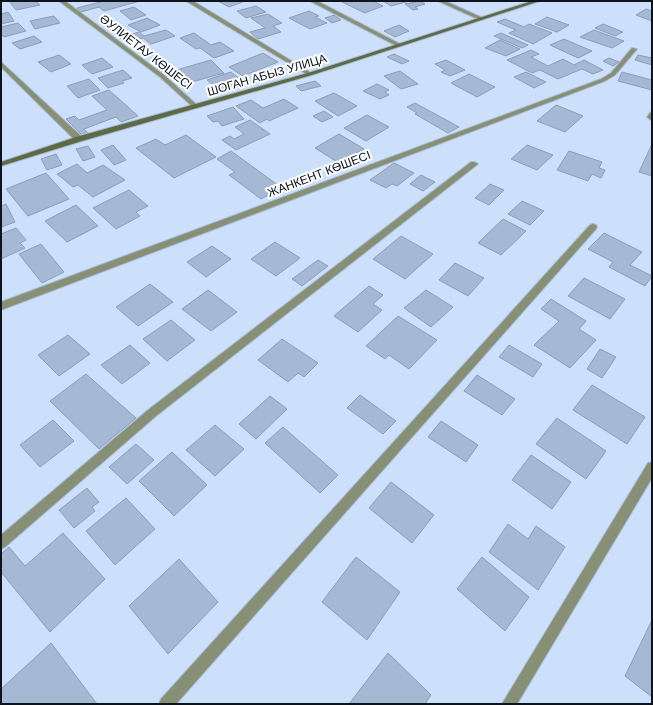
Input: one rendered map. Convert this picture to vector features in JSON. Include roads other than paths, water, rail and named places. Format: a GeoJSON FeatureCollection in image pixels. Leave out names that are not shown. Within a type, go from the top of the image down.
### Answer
{"type":"FeatureCollection","features":[{"type":"Feature","properties":{"kind":"street","name":"ӘУЛИЕТАУ КӨШЕСІ"},"geometry":{"type":"LineString","coordinates":[[62,1],[162,76],[196,106]]}},
{"type":"Feature","properties":{"kind":"street"},"geometry":{"type":"LineString","coordinates":[[189,1],[310,74]]}},
{"type":"Feature","properties":{"kind":"street"},"geometry":{"type":"LineString","coordinates":[[313,1],[399,45]]}},
{"type":"Feature","properties":{"kind":"street"},"geometry":{"type":"LineString","coordinates":[[441,1],[482,19]]}},
{"type":"Feature","properties":{"kind":"street","name":"ШОГАН АБЫЗ УЛИЦА"},"geometry":{"type":"LineString","coordinates":[[1,164],[79,139],[310,74],[536,1]]}},
{"type":"Feature","properties":{"kind":"street","name":"ЖАНКЕНТ КӨШЕСІ"},"geometry":{"type":"LineString","coordinates":[[1,306],[603,80],[612,74],[634,49]]}},
{"type":"Feature","properties":{"kind":"street"},"geometry":{"type":"LineString","coordinates":[[1,64],[79,139]]}},
{"type":"Feature","properties":{"kind":"street"},"geometry":{"type":"LineString","coordinates":[[652,114],[650,117],[652,119]]}},
{"type":"Feature","properties":{"kind":"street"},"geometry":{"type":"LineString","coordinates":[[1,543],[152,413],[474,164]]}},
{"type":"Feature","properties":{"kind":"street"},"geometry":{"type":"LineString","coordinates":[[166,704],[593,227]]}},
{"type":"Feature","properties":{"kind":"street"},"geometry":{"type":"LineString","coordinates":[[509,704],[652,467]]}}]}
